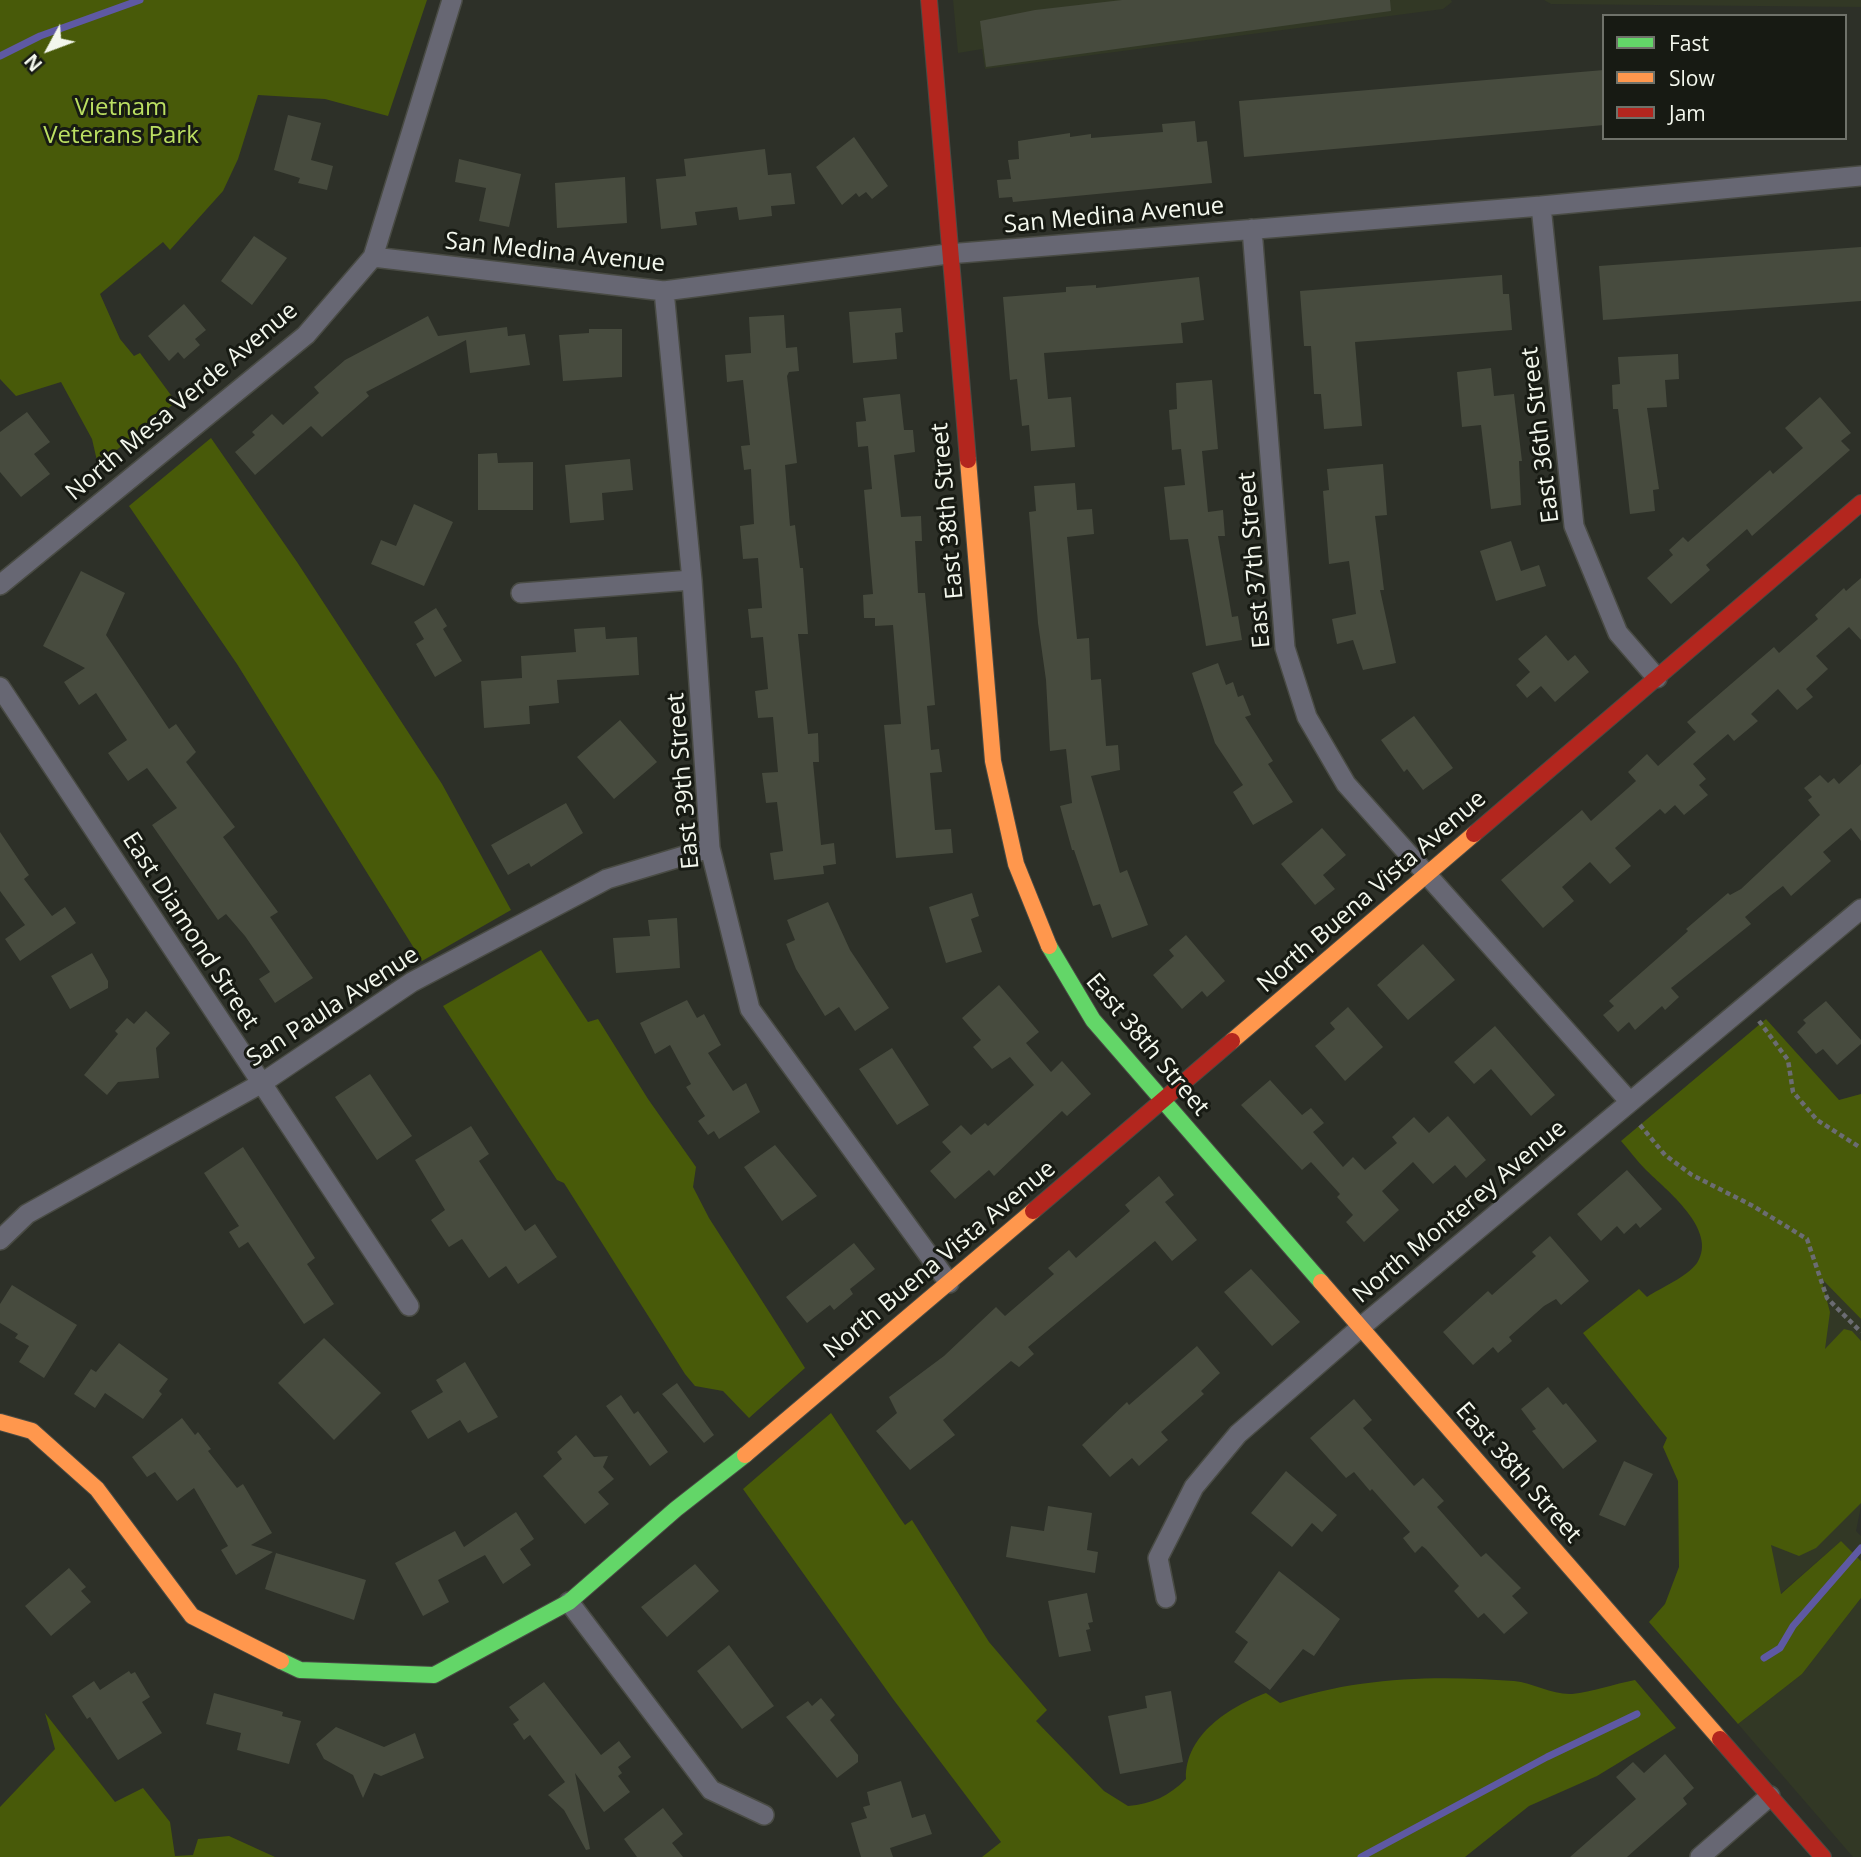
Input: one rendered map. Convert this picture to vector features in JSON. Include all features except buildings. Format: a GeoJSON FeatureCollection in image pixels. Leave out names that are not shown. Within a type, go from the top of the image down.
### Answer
{"type":"FeatureCollection","features":[{"type":"Feature","properties":{"kind":"street","name":"North Mesa Verde Avenue"},"geometry":{"type":"LineString","coordinates":[[0,585],[306,335],[373,257],[452,0]]}},
{"type":"Feature","properties":{"kind":"street","name":"East 38th Street"},"geometry":{"type":"LineString","coordinates":[[929,0],[948,254],[993,761],[1013,858],[1034,921],[1068,987],[1093,1020],[1823,1857]]}},
{"type":"Feature","properties":{"kind":"street","name":"San Medina Avenue"},"geometry":{"type":"LineString","coordinates":[[373,257],[664,291],[948,254],[1541,206],[1861,176]]}},
{"type":"Feature","properties":{"kind":"street","name":"East 36th Street"},"geometry":{"type":"LineString","coordinates":[[1541,206],[1574,526],[1618,633],[1657,678]]}},
{"type":"Feature","properties":{"kind":"street","name":"East 37th Street"},"geometry":{"type":"LineString","coordinates":[[1252,229],[1285,648],[1307,717],[1346,784],[1630,1102]]}},
{"type":"Feature","properties":{"kind":"street","name":"East 39th Street"},"geometry":{"type":"LineString","coordinates":[[664,291],[692,580],[710,848],[750,1009],[949,1283]]}},
{"type":"Feature","properties":{"kind":"street","name":"North Buena Vista Avenue"},"geometry":{"type":"LineString","coordinates":[[0,1422],[33,1431],[97,1489],[192,1616],[300,1670],[434,1675],[569,1602],[676,1509],[781,1426],[1860,506]]}},
{"type":"Feature","properties":{"kind":"street"},"geometry":{"type":"LineString","coordinates":[[521,593],[692,580]]}},
{"type":"Feature","properties":{"kind":"street","name":"East Diamond Street"},"geometry":{"type":"LineString","coordinates":[[0,687],[409,1306]]}},
{"type":"Feature","properties":{"kind":"street","name":"San Paula Avenue"},"geometry":{"type":"LineString","coordinates":[[0,1240],[27,1214],[262,1083],[412,982],[607,879],[710,848]]}},
{"type":"Feature","properties":{"kind":"street","name":"North Monterey Avenue"},"geometry":{"type":"LineString","coordinates":[[1166,1598],[1158,1558],[1194,1487],[1238,1434],[1361,1327],[1861,909]]}},
{"type":"Feature","properties":{"kind":"street"},"geometry":{"type":"LineString","coordinates":[[569,1602],[711,1790],[764,1815]]}},
{"type":"Feature","properties":{"kind":"street"},"geometry":{"type":"LineString","coordinates":[[1700,1857],[1770,1796]]}},
{"type":"Feature","properties":{"kind":"path"},"geometry":{"type":"LineString","coordinates":[[1746,1005],[1783,1050],[1793,1092],[1817,1120],[1861,1148]]}},
{"type":"Feature","properties":{"kind":"path"},"geometry":{"type":"LineString","coordinates":[[1640,1125],[1665,1155],[1692,1175],[1753,1206],[1807,1239],[1828,1298],[1861,1332]]}},
{"type":"Feature","properties":{"kind":"shaded area"},"geometry":{"type":"Polygon","coordinates":[[[953,0],[1452,2],[1443,9],[985,69],[982,49],[958,53],[953,0]]]}},
{"type":"Feature","properties":{"kind":"shaded area"},"geometry":{"type":"Polygon","coordinates":[[[1544,0],[1861,0],[1861,7],[1551,4],[1544,0]]]}},
{"type":"Feature","properties":{"kind":"shaded area"},"geometry":{"type":"Polygon","coordinates":[[[1821,1276],[1861,1319],[1861,1506],[1856,1531],[1861,1536],[1861,1561],[1841,1541],[1780,1594],[1770,1544],[1780,1396],[1796,1378],[1830,1312],[1821,1276]]]}},
{"type":"Feature","properties":{"kind":"shaded area"},"geometry":{"type":"Polygon","coordinates":[[[1861,1598],[1861,1857],[1853,1857],[1738,1724],[1802,1674],[1861,1598]]]}},
{"type":"Feature","properties":{"kind":"green space","name":"Vietnam Veterans Park"},"geometry":{"type":"Polygon","coordinates":[[[0,0],[427,0],[388,116],[325,99],[258,95],[238,159],[223,191],[170,250],[163,242],[100,294],[120,339],[134,356],[140,353],[176,402],[98,465],[92,439],[61,382],[16,396],[0,379],[0,0]]]}},
{"type":"Feature","properties":{"kind":"green space"},"geometry":{"type":"Polygon","coordinates":[[[211,438],[297,562],[442,784],[511,910],[422,961],[237,664],[129,506],[211,438]]]}},
{"type":"Feature","properties":{"kind":"green space"},"geometry":{"type":"Polygon","coordinates":[[[541,950],[588,1022],[598,1019],[648,1099],[696,1167],[693,1187],[709,1218],[805,1368],[749,1418],[723,1391],[695,1386],[685,1374],[564,1183],[557,1180],[443,1006],[541,950]]]}},
{"type":"Feature","properties":{"kind":"green space"},"geometry":{"type":"Polygon","coordinates":[[[1766,1019],[1839,1100],[1861,1094],[1861,1319],[1821,1278],[1830,1312],[1825,1349],[1844,1329],[1852,1331],[1861,1341],[1861,1503],[1816,1548],[1799,1556],[1771,1545],[1781,1594],[1841,1541],[1861,1561],[1861,1598],[1802,1674],[1738,1724],[1649,1622],[1665,1604],[1679,1567],[1678,1481],[1663,1447],[1667,1438],[1583,1333],[1639,1289],[1647,1297],[1681,1277],[1697,1263],[1702,1250],[1696,1224],[1687,1211],[1621,1141],[1766,1019]]]}},
{"type":"Feature","properties":{"kind":"green space"},"geometry":{"type":"Polygon","coordinates":[[[831,1413],[905,1525],[912,1520],[989,1642],[1047,1710],[1036,1721],[1104,1791],[1128,1806],[1160,1798],[1180,1785],[1186,1779],[1193,1749],[1212,1724],[1238,1706],[1266,1693],[1280,1703],[1309,1694],[1367,1683],[1455,1678],[1514,1681],[1572,1694],[1635,1680],[1676,1728],[1597,1776],[1529,1806],[1465,1857],[982,1857],[1001,1842],[893,1699],[743,1489],[831,1413]]]}},
{"type":"Feature","properties":{"kind":"green space"},"geometry":{"type":"Polygon","coordinates":[[[45,1713],[115,1802],[143,1788],[170,1822],[175,1856],[193,1855],[198,1839],[229,1836],[275,1857],[0,1857],[0,1807],[55,1749],[45,1713]]]}},
{"type":"Feature","properties":{"kind":"waterway"},"geometry":{"type":"LineString","coordinates":[[0,56],[40,36],[140,0]]}},
{"type":"Feature","properties":{"kind":"waterway"},"geometry":{"type":"LineString","coordinates":[[1764,1658],[1780,1648],[1793,1626],[1861,1548]]}},
{"type":"Feature","properties":{"kind":"waterway"},"geometry":{"type":"LineString","coordinates":[[1361,1857],[1547,1757],[1637,1714]]}},
{"type":"Feature","properties":{"kind":"traffic: fast"},"geometry":{"type":"LineString","coordinates":[[1049,946],[1093,1020],[1321,1282]]}},
{"type":"Feature","properties":{"kind":"traffic: fast"},"geometry":{"type":"LineString","coordinates":[[281,1661],[300,1670],[434,1675],[569,1602],[676,1509],[745,1455]]}},
{"type":"Feature","properties":{"kind":"traffic: slow"},"geometry":{"type":"LineString","coordinates":[[968,460],[993,761],[1016,864],[1049,946]]}},
{"type":"Feature","properties":{"kind":"traffic: slow"},"geometry":{"type":"LineString","coordinates":[[1232,1041],[1474,834]]}},
{"type":"Feature","properties":{"kind":"traffic: slow"},"geometry":{"type":"LineString","coordinates":[[745,1455],[1033,1211]]}},
{"type":"Feature","properties":{"kind":"traffic: slow"},"geometry":{"type":"LineString","coordinates":[[1321,1282],[1720,1739]]}},
{"type":"Feature","properties":{"kind":"traffic: slow"},"geometry":{"type":"LineString","coordinates":[[0,1422],[32,1431],[97,1489],[192,1616],[281,1661]]}},
{"type":"Feature","properties":{"kind":"traffic: jam"},"geometry":{"type":"LineString","coordinates":[[929,0],[968,460]]}},
{"type":"Feature","properties":{"kind":"traffic: jam"},"geometry":{"type":"LineString","coordinates":[[1474,834],[1861,503]]}},
{"type":"Feature","properties":{"kind":"traffic: jam"},"geometry":{"type":"LineString","coordinates":[[1033,1211],[1232,1041]]}},
{"type":"Feature","properties":{"kind":"traffic: jam"},"geometry":{"type":"LineString","coordinates":[[1720,1739],[1823,1857]]}}]}
